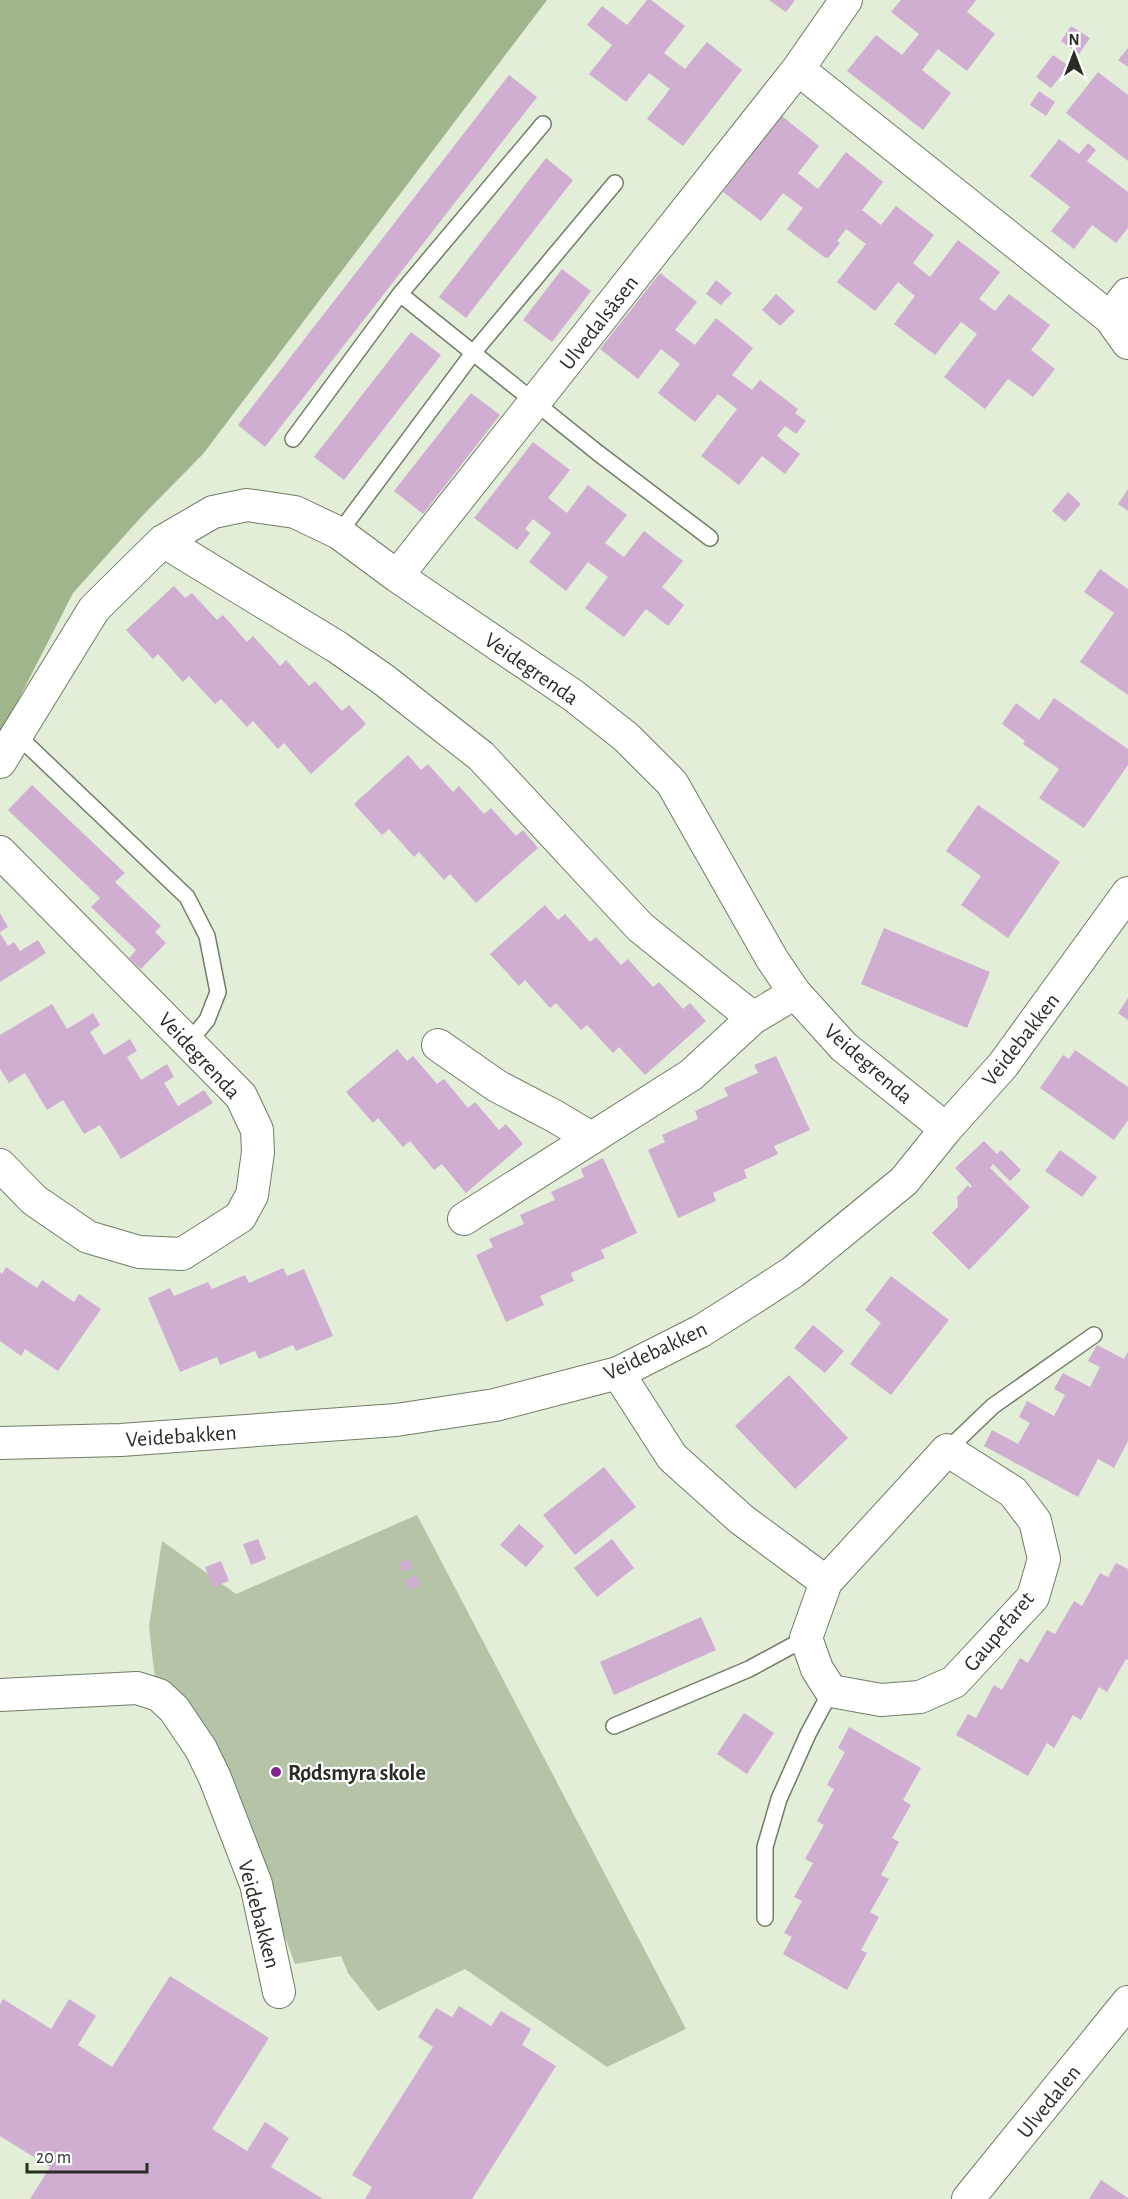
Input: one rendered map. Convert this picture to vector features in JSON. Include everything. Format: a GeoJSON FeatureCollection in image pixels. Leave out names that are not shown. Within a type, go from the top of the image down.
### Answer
{"type":"FeatureCollection","features":[{"type":"Feature","properties":{"kind":"street","name":"Ulvedalsåsen"},"geometry":{"type":"LineString","coordinates":[[397,576],[798,69],[846,0]]}},
{"type":"Feature","properties":{"kind":"street"},"geometry":{"type":"LineString","coordinates":[[798,69],[1122,319]]}},
{"type":"Feature","properties":{"kind":"street","name":"Veidegrenda"},"geometry":{"type":"LineString","coordinates":[[0,762],[94,609],[163,541],[213,512],[247,505],[295,512],[339,533],[397,576],[574,696],[626,737],[672,783],[772,959],[795,993],[844,1047],[946,1129]]}},
{"type":"Feature","properties":{"kind":"street"},"geometry":{"type":"LineString","coordinates":[[163,541],[337,647],[384,680],[481,756],[640,927],[753,1018]]}},
{"type":"Feature","properties":{"kind":"street","name":"Veidegrenda"},"geometry":{"type":"LineString","coordinates":[[0,852],[241,1096],[257,1130],[258,1152],[252,1195],[240,1217],[182,1254],[139,1251],[88,1237],[34,1200],[0,1165]]}},
{"type":"Feature","properties":{"kind":"street","name":"Veidebakken"},"geometry":{"type":"LineString","coordinates":[[0,1443],[121,1440],[396,1420],[495,1406],[618,1373],[701,1330],[792,1272],[904,1180],[1003,1065],[1128,893]]}},
{"type":"Feature","properties":{"kind":"street"},"geometry":{"type":"LineString","coordinates":[[464,1219],[691,1075],[753,1018],[795,993]]}},
{"type":"Feature","properties":{"kind":"street"},"geometry":{"type":"LineString","coordinates":[[438,1045],[496,1086],[591,1138]]}},
{"type":"Feature","properties":{"kind":"street"},"geometry":{"type":"LineString","coordinates":[[618,1373],[672,1457],[741,1519],[826,1582]]}},
{"type":"Feature","properties":{"kind":"street"},"geometry":{"type":"LineString","coordinates":[[831,1691],[817,1669],[806,1638],[826,1582],[947,1450]]}},
{"type":"Feature","properties":{"kind":"street","name":"Gaupefaret"},"geometry":{"type":"LineString","coordinates":[[831,1691],[881,1700],[920,1697],[954,1682],[1033,1597],[1044,1559],[1035,1521],[1013,1492],[947,1450]]}},
{"type":"Feature","properties":{"kind":"street","name":"Veidebakken"},"geometry":{"type":"LineString","coordinates":[[0,1695],[137,1688],[159,1695],[174,1709],[201,1749],[215,1778],[256,1884],[279,1992]]}},
{"type":"Feature","properties":{"kind":"street","name":"Ulvedalen"},"geometry":{"type":"LineString","coordinates":[[968,2199],[1128,2002]]}},
{"type":"Feature","properties":{"kind":"lane"},"geometry":{"type":"LineString","coordinates":[[293,439],[400,294],[543,124]]}},
{"type":"Feature","properties":{"kind":"lane"},"geometry":{"type":"LineString","coordinates":[[339,533],[473,352],[615,183]]}},
{"type":"Feature","properties":{"kind":"lane"},"geometry":{"type":"LineString","coordinates":[[400,294],[598,453],[710,538]]}},
{"type":"Feature","properties":{"kind":"lane"},"geometry":{"type":"LineString","coordinates":[[17,735],[187,897],[207,936],[218,992],[207,1020],[189,1042]]}},
{"type":"Feature","properties":{"kind":"lane"},"geometry":{"type":"LineString","coordinates":[[947,1450],[993,1406],[1094,1335]]}},
{"type":"Feature","properties":{"kind":"lane"},"geometry":{"type":"LineString","coordinates":[[614,1726],[749,1669],[806,1638]]}},
{"type":"Feature","properties":{"kind":"lane"},"geometry":{"type":"LineString","coordinates":[[765,1918],[765,1847],[779,1799],[808,1734],[831,1691]]}},
{"type":"Feature","properties":{"kind":"green space"},"geometry":{"type":"Polygon","coordinates":[[[0,0],[547,0],[203,454],[143,515],[73,593],[0,736],[0,0]]]}},
{"type":"Feature","properties":{"kind":"green space"},"geometry":{"type":"Polygon","coordinates":[[[417,1515],[686,2029],[607,2067],[465,1969],[378,2011],[348,1973],[341,1956],[295,1964],[209,1733],[158,1705],[149,1626],[162,1541],[236,1594],[417,1515]]]}},
{"type":"Feature","properties":{"kind":"building"},"geometry":{"type":"Polygon","coordinates":[[[647,0],[651,0],[685,26],[664,53],[685,69],[707,42],[742,70],[683,146],[647,119],[670,89],[649,73],[626,102],[589,74],[612,45],[587,25],[602,6],[627,25],[647,0]]]}},
{"type":"Feature","properties":{"kind":"building"},"geometry":{"type":"Polygon","coordinates":[[[769,0],[795,0],[786,12],[769,0]]]}},
{"type":"Feature","properties":{"kind":"building"},"geometry":{"type":"Polygon","coordinates":[[[901,0],[976,0],[967,12],[995,34],[967,71],[938,49],[922,70],[951,93],[923,130],[847,71],[876,35],[902,55],[919,34],[891,12],[901,0]]]}},
{"type":"Feature","properties":{"kind":"building"},"geometry":{"type":"Polygon","coordinates":[[[1071,26],[1090,38],[1079,54],[1061,41],[1071,26]]]}},
{"type":"Feature","properties":{"kind":"building"},"geometry":{"type":"Polygon","coordinates":[[[1128,48],[1128,67],[1118,60],[1128,48]]]}},
{"type":"Feature","properties":{"kind":"building"},"geometry":{"type":"Polygon","coordinates":[[[1053,55],[1069,66],[1051,88],[1036,77],[1053,55]]]}},
{"type":"Feature","properties":{"kind":"building"},"geometry":{"type":"Polygon","coordinates":[[[1098,72],[1128,95],[1128,161],[1066,113],[1098,72]]]}},
{"type":"Feature","properties":{"kind":"building"},"geometry":{"type":"Polygon","coordinates":[[[509,75],[537,97],[265,447],[238,425],[509,75]]]}},
{"type":"Feature","properties":{"kind":"building"},"geometry":{"type":"Polygon","coordinates":[[[1039,91],[1055,102],[1046,116],[1030,105],[1039,91]]]}},
{"type":"Feature","properties":{"kind":"building"},"geometry":{"type":"Polygon","coordinates":[[[782,116],[819,146],[798,173],[818,189],[846,152],[883,182],[862,210],[881,225],[896,206],[934,235],[913,263],[930,277],[958,240],[1000,272],[979,299],[995,311],[1009,294],[1050,325],[1031,350],[1055,369],[1033,397],[1008,379],[985,409],[944,377],[977,334],[961,322],[935,355],[894,324],[915,296],[898,282],[875,311],[837,282],[866,244],[846,229],[837,241],[840,243],[828,258],[824,257],[787,229],[803,208],[783,193],[761,221],[723,192],[782,116]]]}},
{"type":"Feature","properties":{"kind":"building"},"geometry":{"type":"Polygon","coordinates":[[[1059,139],[1079,154],[1088,143],[1096,150],[1087,161],[1128,192],[1128,228],[1116,243],[1092,225],[1074,249],[1051,231],[1070,207],[1030,176],[1059,139]]]}},
{"type":"Feature","properties":{"kind":"building"},"geometry":{"type":"Polygon","coordinates":[[[546,158],[573,180],[466,318],[439,297],[546,158]]]}},
{"type":"Feature","properties":{"kind":"building"},"geometry":{"type":"Polygon","coordinates":[[[562,269],[591,291],[552,342],[523,320],[562,269]]]}},
{"type":"Feature","properties":{"kind":"building"},"geometry":{"type":"Polygon","coordinates":[[[660,273],[697,302],[675,330],[695,345],[716,318],[753,348],[732,375],[752,390],[760,380],[798,409],[795,413],[806,421],[796,434],[785,426],[777,436],[800,454],[785,474],[762,456],[739,485],[701,456],[737,409],[718,394],[695,422],[658,393],[680,364],[661,349],[638,379],[600,349],[660,273]]]}},
{"type":"Feature","properties":{"kind":"building"},"geometry":{"type":"Polygon","coordinates":[[[716,280],[732,293],[721,305],[706,294],[716,280]]]}},
{"type":"Feature","properties":{"kind":"building"},"geometry":{"type":"Polygon","coordinates":[[[776,294],[795,311],[780,326],[762,310],[776,294]]]}},
{"type":"Feature","properties":{"kind":"building"},"geometry":{"type":"Polygon","coordinates":[[[411,332],[441,355],[344,480],[314,457],[411,332]]]}},
{"type":"Feature","properties":{"kind":"building"},"geometry":{"type":"Polygon","coordinates":[[[471,393],[500,415],[423,514],[394,491],[471,393]]]}},
{"type":"Feature","properties":{"kind":"building"},"geometry":{"type":"Polygon","coordinates":[[[533,442],[570,470],[548,498],[567,513],[588,485],[627,515],[605,543],[624,557],[644,531],[683,561],[662,587],[684,605],[668,626],[646,609],[624,637],[585,608],[608,577],[588,562],[566,591],[529,562],[551,533],[533,519],[525,529],[530,533],[517,550],[474,518],[533,442]]]}},
{"type":"Feature","properties":{"kind":"building"},"geometry":{"type":"Polygon","coordinates":[[[1128,489],[1128,511],[1118,504],[1128,489]]]}},
{"type":"Feature","properties":{"kind":"building"},"geometry":{"type":"Polygon","coordinates":[[[1068,492],[1081,504],[1065,522],[1052,511],[1068,492]]]}},
{"type":"Feature","properties":{"kind":"building"},"geometry":{"type":"Polygon","coordinates":[[[1100,569],[1128,589],[1128,695],[1080,662],[1114,613],[1084,592],[1100,569]]]}},
{"type":"Feature","properties":{"kind":"building"},"geometry":{"type":"Polygon","coordinates":[[[174,586],[185,598],[192,593],[217,620],[223,615],[247,642],[253,636],[280,666],[286,660],[309,686],[315,681],[342,711],[349,705],[366,724],[311,774],[284,743],[278,749],[253,721],[247,727],[221,699],[215,704],[189,676],[183,682],[158,654],[153,659],[126,630],[174,586]]]}},
{"type":"Feature","properties":{"kind":"building"},"geometry":{"type":"Polygon","coordinates":[[[1054,698],[1128,749],[1128,765],[1084,828],[1039,798],[1059,769],[1023,744],[1025,741],[1002,724],[1016,703],[1039,720],[1054,698]]]}},
{"type":"Feature","properties":{"kind":"building"},"geometry":{"type":"Polygon","coordinates":[[[408,755],[421,770],[428,764],[453,792],[459,786],[484,814],[491,808],[516,836],[523,830],[538,848],[476,903],[450,874],[444,880],[419,852],[414,857],[389,829],[382,835],[354,804],[408,755]]]}},
{"type":"Feature","properties":{"kind":"building"},"geometry":{"type":"Polygon","coordinates":[[[32,785],[125,873],[115,882],[161,926],[155,932],[166,943],[141,969],[129,958],[136,950],[91,907],[100,898],[8,810],[32,785]]]}},
{"type":"Feature","properties":{"kind":"building"},"geometry":{"type":"Polygon","coordinates":[[[978,805],[1060,862],[1008,938],[961,905],[981,876],[946,851],[978,805]]]}},
{"type":"Feature","properties":{"kind":"building"},"geometry":{"type":"Polygon","coordinates":[[[545,905],[558,920],[565,914],[590,942],[596,937],[621,965],[628,959],[653,987],[659,982],[683,1009],[690,1003],[706,1021],[645,1075],[619,1047],[613,1053],[587,1025],[581,1030],[556,1003],[550,1008],[525,980],[519,986],[490,954],[545,905]]]}},
{"type":"Feature","properties":{"kind":"building"},"geometry":{"type":"Polygon","coordinates":[[[0,913],[8,927],[0,932],[0,913]]]}},
{"type":"Feature","properties":{"kind":"building"},"geometry":{"type":"Polygon","coordinates":[[[884,928],[990,972],[967,1028],[861,984],[884,928]]]}},
{"type":"Feature","properties":{"kind":"building"},"geometry":{"type":"Polygon","coordinates":[[[0,933],[8,946],[14,942],[20,951],[38,940],[46,953],[0,982],[0,933]]]}},
{"type":"Feature","properties":{"kind":"building"},"geometry":{"type":"Polygon","coordinates":[[[1128,998],[1128,1020],[1118,1013],[1128,998]]]}},
{"type":"Feature","properties":{"kind":"building"},"geometry":{"type":"Polygon","coordinates":[[[52,1004],[67,1029],[93,1013],[100,1025],[90,1032],[104,1055],[130,1039],[137,1051],[127,1057],[141,1080],[167,1064],[174,1077],[164,1083],[178,1106],[204,1090],[213,1103],[121,1159],[100,1125],[84,1134],[63,1100],[47,1110],[25,1073],[9,1083],[0,1069],[0,1035],[52,1004]]]}},
{"type":"Feature","properties":{"kind":"building"},"geometry":{"type":"Polygon","coordinates":[[[397,1049],[407,1061],[413,1056],[437,1084],[444,1079],[468,1108],[475,1102],[499,1130],[506,1124],[523,1144],[466,1193],[442,1164],[434,1170],[410,1141],[403,1147],[378,1118],[373,1123],[346,1092],[397,1049]]]}},
{"type":"Feature","properties":{"kind":"building"},"geometry":{"type":"Polygon","coordinates":[[[1075,1050],[1128,1087],[1128,1120],[1114,1140],[1040,1088],[1063,1055],[1069,1059],[1075,1050]]]}},
{"type":"Feature","properties":{"kind":"building"},"geometry":{"type":"Polygon","coordinates":[[[776,1056],[810,1130],[774,1146],[778,1154],[744,1170],[747,1178],[713,1193],[716,1201],[678,1218],[648,1150],[665,1142],[662,1135],[698,1119],[695,1111],[728,1096],[724,1088],[758,1073],[754,1065],[776,1056]]]}},
{"type":"Feature","properties":{"kind":"building"},"geometry":{"type":"Polygon","coordinates":[[[984,1141],[997,1154],[1001,1150],[1021,1170],[1010,1181],[993,1164],[990,1168],[1030,1207],[969,1270],[932,1233],[958,1207],[957,1197],[968,1185],[970,1188],[972,1186],[955,1168],[984,1141]]]}},
{"type":"Feature","properties":{"kind":"building"},"geometry":{"type":"Polygon","coordinates":[[[1060,1150],[1097,1177],[1082,1197],[1045,1171],[1060,1150]]]}},
{"type":"Feature","properties":{"kind":"building"},"geometry":{"type":"Polygon","coordinates":[[[603,1158],[637,1233],[601,1250],[605,1258],[571,1273],[574,1281],[540,1296],[544,1305],[506,1322],[476,1255],[493,1247],[489,1239],[524,1224],[520,1215],[555,1200],[551,1192],[584,1177],[581,1169],[603,1158]]]}},
{"type":"Feature","properties":{"kind":"building"},"geometry":{"type":"Polygon","coordinates":[[[6,1267],[37,1288],[42,1280],[74,1302],[79,1294],[101,1309],[58,1371],[25,1349],[21,1356],[0,1341],[0,1272],[2,1274],[6,1267]]]}},
{"type":"Feature","properties":{"kind":"building"},"geometry":{"type":"Polygon","coordinates":[[[283,1268],[287,1276],[304,1269],[333,1336],[296,1351],[293,1345],[259,1359],[255,1351],[220,1365],[217,1357],[180,1372],[148,1298],[170,1288],[174,1296],[208,1282],[212,1289],[245,1275],[249,1283],[283,1268]]]}},
{"type":"Feature","properties":{"kind":"building"},"geometry":{"type":"Polygon","coordinates":[[[891,1276],[949,1320],[891,1395],[850,1364],[881,1323],[865,1310],[891,1276]]]}},
{"type":"Feature","properties":{"kind":"building"},"geometry":{"type":"Polygon","coordinates":[[[813,1325],[844,1351],[825,1373],[794,1348],[813,1325]]]}},
{"type":"Feature","properties":{"kind":"building"},"geometry":{"type":"Polygon","coordinates":[[[1097,1345],[1124,1359],[1128,1352],[1128,1441],[1114,1468],[1098,1459],[1078,1497],[984,1446],[992,1430],[1018,1444],[1030,1423],[1019,1417],[1027,1401],[1054,1416],[1065,1395],[1054,1389],[1063,1373],[1090,1387],[1100,1367],[1088,1361],[1097,1345]]]}},
{"type":"Feature","properties":{"kind":"building"},"geometry":{"type":"Polygon","coordinates":[[[789,1375],[848,1438],[795,1489],[735,1426],[789,1375]]]}},
{"type":"Feature","properties":{"kind":"building"},"geometry":{"type":"Polygon","coordinates":[[[604,1467],[636,1507],[575,1555],[543,1515],[604,1467]]]}},
{"type":"Feature","properties":{"kind":"building"},"geometry":{"type":"Polygon","coordinates":[[[519,1524],[544,1546],[526,1567],[500,1545],[519,1524]]]}},
{"type":"Feature","properties":{"kind":"building"},"geometry":{"type":"Polygon","coordinates":[[[258,1539],[266,1559],[251,1565],[243,1544],[258,1539]]]}},
{"type":"Feature","properties":{"kind":"building"},"geometry":{"type":"Polygon","coordinates":[[[612,1539],[634,1568],[597,1597],[574,1568],[612,1539]]]}},
{"type":"Feature","properties":{"kind":"building"},"geometry":{"type":"Polygon","coordinates":[[[409,1559],[412,1568],[402,1572],[399,1563],[409,1559]]]}},
{"type":"Feature","properties":{"kind":"building"},"geometry":{"type":"Polygon","coordinates":[[[221,1561],[229,1581],[213,1587],[205,1567],[221,1561]]]}},
{"type":"Feature","properties":{"kind":"building"},"geometry":{"type":"Polygon","coordinates":[[[1116,1563],[1128,1569],[1128,1660],[1126,1659],[1107,1692],[1099,1687],[1081,1720],[1073,1715],[1054,1748],[1047,1743],[1028,1776],[956,1735],[968,1714],[976,1718],[994,1685],[1002,1690],[1020,1658],[1028,1663],[1047,1630],[1055,1634],[1074,1601],[1082,1606],[1100,1573],[1108,1577],[1116,1563]]]}},
{"type":"Feature","properties":{"kind":"building"},"geometry":{"type":"Polygon","coordinates":[[[416,1575],[420,1585],[409,1590],[405,1580],[416,1575]]]}},
{"type":"Feature","properties":{"kind":"building"},"geometry":{"type":"Polygon","coordinates":[[[701,1617],[716,1650],[614,1695],[600,1662],[701,1617]]]}},
{"type":"Feature","properties":{"kind":"building"},"geometry":{"type":"Polygon","coordinates":[[[744,1713],[774,1733],[747,1774],[717,1754],[744,1713]]]}},
{"type":"Feature","properties":{"kind":"building"},"geometry":{"type":"Polygon","coordinates":[[[849,1727],[921,1768],[903,1800],[911,1805],[892,1838],[899,1842],[881,1875],[889,1879],[870,1912],[879,1917],[861,1950],[867,1953],[847,1990],[783,1954],[792,1937],[784,1933],[802,1901],[794,1897],[813,1863],[805,1859],[824,1825],[817,1821],[834,1789],[827,1785],[845,1752],[838,1748],[849,1727]]]}},
{"type":"Feature","properties":{"kind":"building"},"geometry":{"type":"Polygon","coordinates":[[[170,1976],[269,2038],[212,2129],[247,2151],[265,2122],[289,2138],[271,2167],[323,2199],[30,2199],[50,2167],[0,2136],[0,2004],[3,1999],[51,2029],[69,1999],[96,2016],[78,2045],[112,2067],[170,1976]]]}},
{"type":"Feature","properties":{"kind":"building"},"geometry":{"type":"Polygon","coordinates":[[[459,2006],[491,2026],[501,2011],[531,2029],[522,2045],[556,2066],[472,2199],[365,2199],[372,2187],[352,2175],[433,2047],[418,2037],[436,2008],[452,2017],[459,2006]]]}},
{"type":"Feature","properties":{"kind":"building"},"geometry":{"type":"Polygon","coordinates":[[[1101,2180],[1128,2198],[1128,2199],[1089,2199],[1101,2180]]]}},
{"type":"Feature","properties":{"kind":"place","name":"Rødsmyra skole"},"geometry":{"type":"Point","coordinates":[276,1772]}}]}
